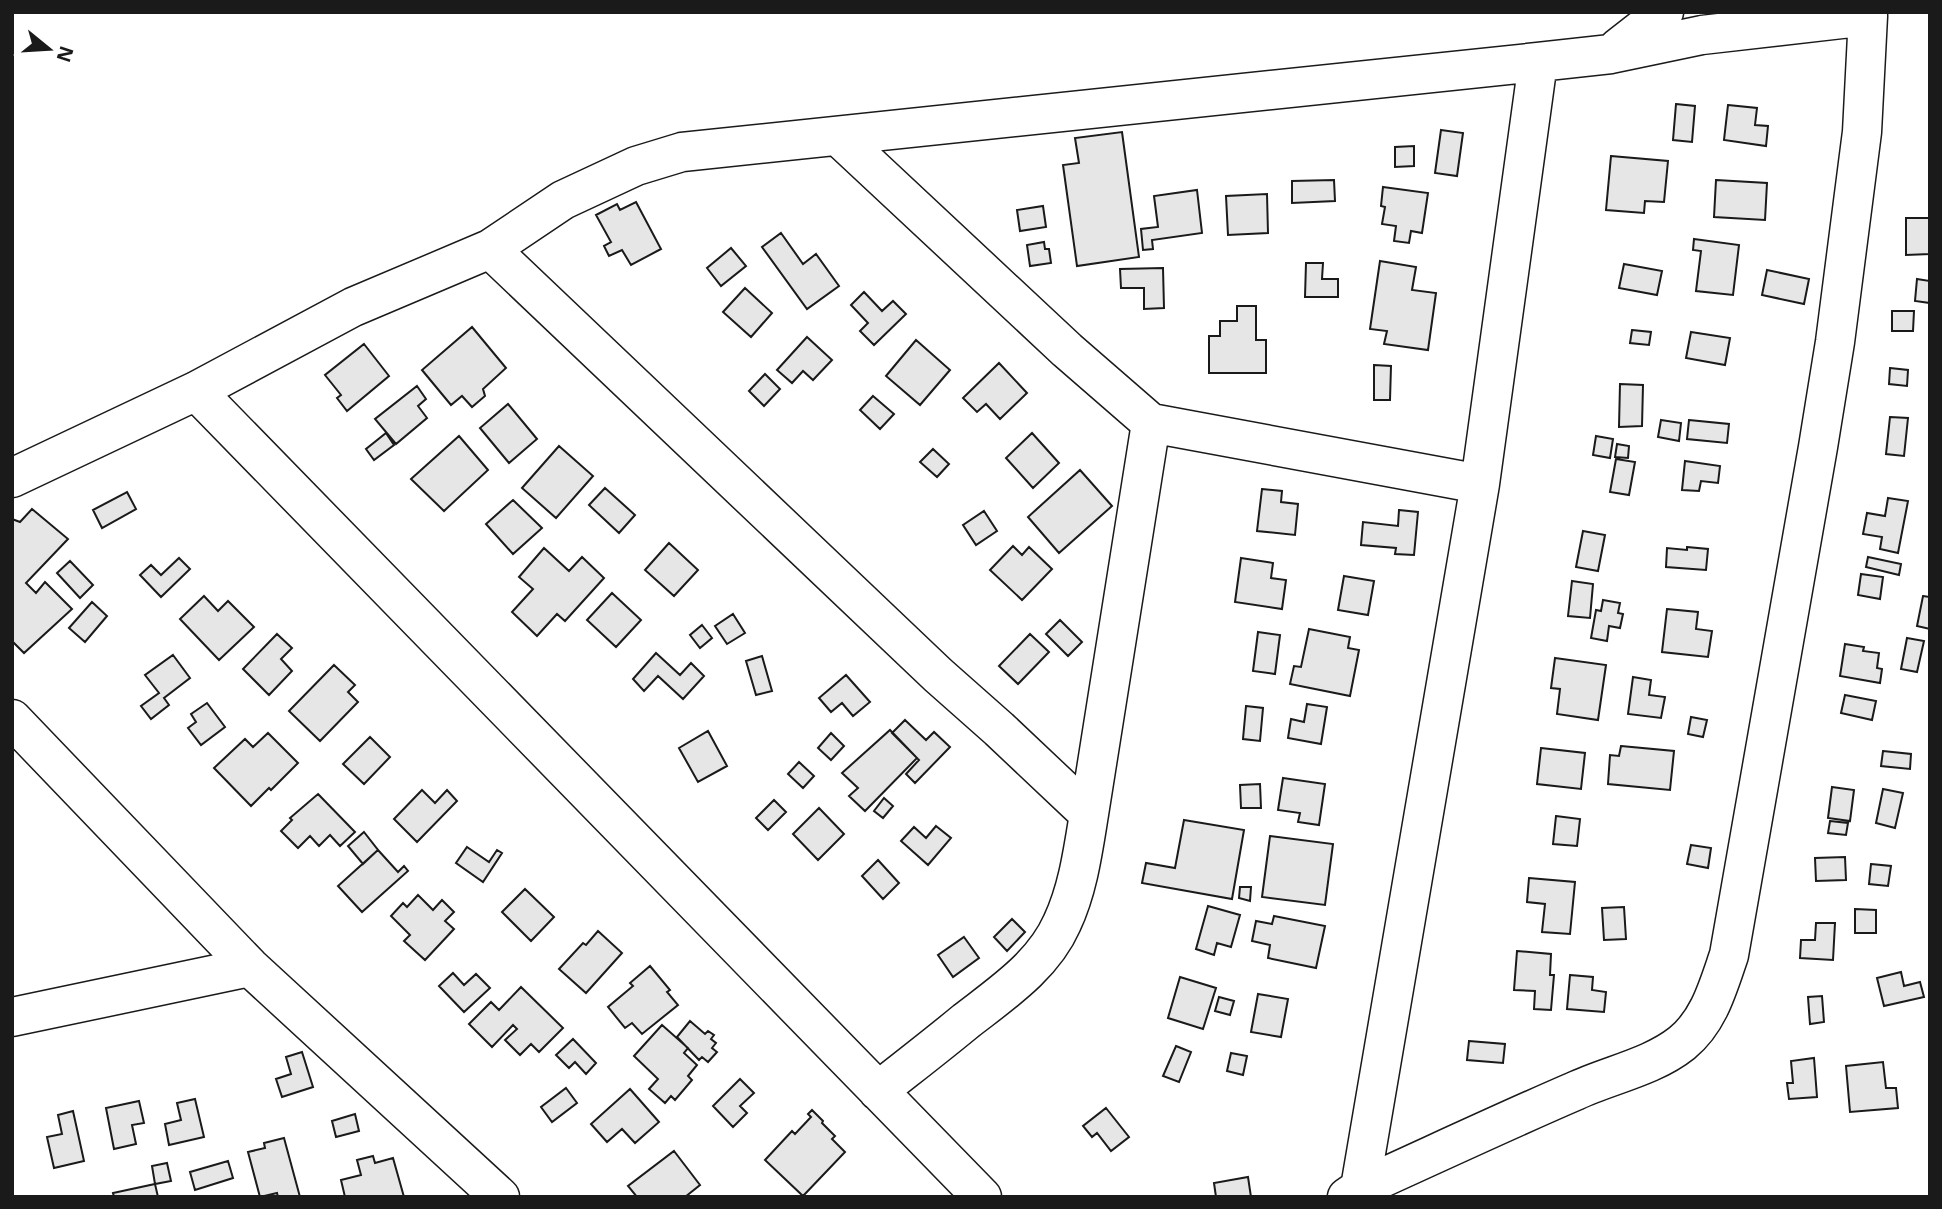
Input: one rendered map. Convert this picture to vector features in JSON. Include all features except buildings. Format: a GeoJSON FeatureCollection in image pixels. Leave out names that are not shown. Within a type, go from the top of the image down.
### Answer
{"type":"FeatureCollection","features":[{"type":"Feature","properties":{"kind":"street"},"geometry":{"type":"LineString","coordinates":[[1611,54],[1664,12]]}},
{"type":"Feature","properties":{"kind":"street"},"geometry":{"type":"LineString","coordinates":[[12,478],[196,391],[353,307],[490,249],[563,200],[636,166],[682,152],[1611,54],[1702,35],[1879,14],[1833,355],[1729,955],[1716,993],[1702,1023],[1682,1043],[1656,1059],[1577,1089],[1353,1192]]}},
{"type":"Feature","properties":{"kind":"street"},"geometry":{"type":"LineString","coordinates":[[1353,1192],[1480,484],[1538,62]]}},
{"type":"Feature","properties":{"kind":"street"},"geometry":{"type":"LineString","coordinates":[[838,136],[1067,350],[1151,423],[1480,484]]}},
{"type":"Feature","properties":{"kind":"street"},"geometry":{"type":"LineString","coordinates":[[490,249],[938,675],[1090,814]]}},
{"type":"Feature","properties":{"kind":"street"},"geometry":{"type":"LineString","coordinates":[[196,391],[982,1197]]}},
{"type":"Feature","properties":{"kind":"street"},"geometry":{"type":"LineString","coordinates":[[878,1091],[1026,974],[1047,949],[1070,903],[1090,814],[1151,423]]}},
{"type":"Feature","properties":{"kind":"street"},"geometry":{"type":"LineString","coordinates":[[12,719],[250,967],[500,1197]]}},
{"type":"Feature","properties":{"kind":"street"},"geometry":{"type":"LineString","coordinates":[[12,1017],[250,967]]}}]}
